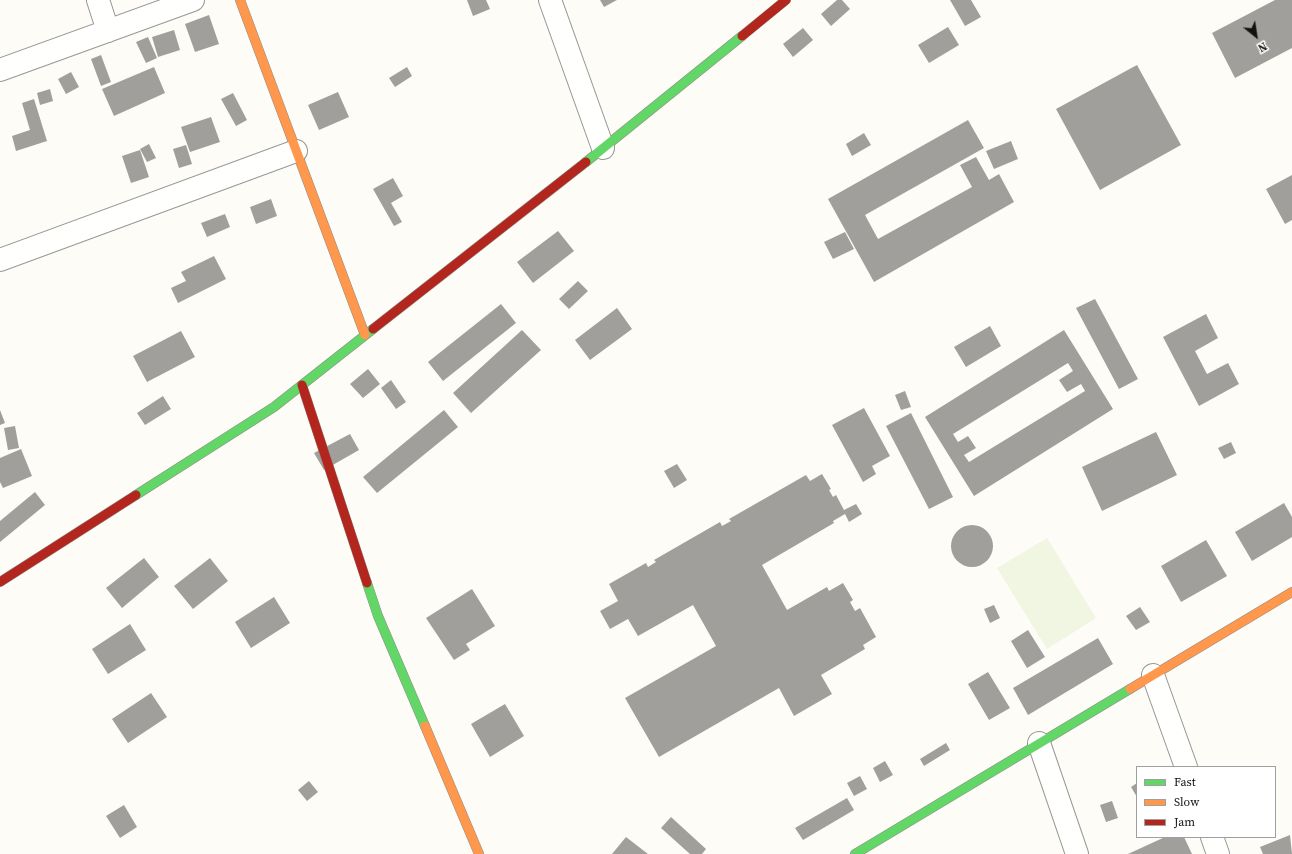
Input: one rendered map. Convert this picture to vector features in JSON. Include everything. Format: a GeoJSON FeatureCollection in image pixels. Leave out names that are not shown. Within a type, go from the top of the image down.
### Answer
{"type":"FeatureCollection","features":[{"type":"Feature","properties":{"kind":"street"},"geometry":{"type":"LineString","coordinates":[[98,0],[108,31]]}},
{"type":"Feature","properties":{"kind":"street"},"geometry":{"type":"LineString","coordinates":[[0,70],[193,0]]}},
{"type":"Feature","properties":{"kind":"street"},"geometry":{"type":"LineString","coordinates":[[240,0],[365,335]]}},
{"type":"Feature","properties":{"kind":"street"},"geometry":{"type":"LineString","coordinates":[[550,0],[604,148]]}},
{"type":"Feature","properties":{"kind":"street"},"geometry":{"type":"LineString","coordinates":[[0,582],[274,406],[604,148],[786,0]]}},
{"type":"Feature","properties":{"kind":"street"},"geometry":{"type":"LineString","coordinates":[[0,260],[296,151]]}},
{"type":"Feature","properties":{"kind":"street"},"geometry":{"type":"LineString","coordinates":[[302,385],[378,616],[479,854]]}},
{"type":"Feature","properties":{"kind":"street"},"geometry":{"type":"LineString","coordinates":[[856,854],[1292,592]]}},
{"type":"Feature","properties":{"kind":"street"},"geometry":{"type":"LineString","coordinates":[[1154,675],[1186,766]]}},
{"type":"Feature","properties":{"kind":"street"},"geometry":{"type":"LineString","coordinates":[[1040,743],[1077,854]]}},
{"type":"Feature","properties":{"kind":"street"},"geometry":{"type":"LineString","coordinates":[[1212,838],[1218,854]]}},
{"type":"Feature","properties":{"kind":"green space"},"geometry":{"type":"Polygon","coordinates":[[[1047,538],[1096,618],[1047,649],[997,568],[1047,538]]]}},
{"type":"Feature","properties":{"kind":"building"},"geometry":{"type":"Polygon","coordinates":[[[467,0],[486,0],[490,9],[473,16],[467,0]]]}},
{"type":"Feature","properties":{"kind":"building"},"geometry":{"type":"Polygon","coordinates":[[[600,0],[617,0],[604,7],[600,0]]]}},
{"type":"Feature","properties":{"kind":"building"},"geometry":{"type":"Polygon","coordinates":[[[837,0],[842,0],[850,9],[831,26],[821,14],[837,0]]]}},
{"type":"Feature","properties":{"kind":"building"},"geometry":{"type":"Polygon","coordinates":[[[950,0],[971,0],[981,17],[965,26],[950,0]]]}},
{"type":"Feature","properties":{"kind":"building"},"geometry":{"type":"Polygon","coordinates":[[[1275,0],[1292,0],[1292,48],[1235,78],[1212,33],[1275,0]]]}},
{"type":"Feature","properties":{"kind":"building"},"geometry":{"type":"Polygon","coordinates":[[[209,15],[219,44],[195,52],[185,24],[209,15]]]}},
{"type":"Feature","properties":{"kind":"building"},"geometry":{"type":"Polygon","coordinates":[[[948,27],[959,45],[929,63],[918,45],[948,27]]]}},
{"type":"Feature","properties":{"kind":"building"},"geometry":{"type":"Polygon","coordinates":[[[803,28],[813,40],[793,57],[783,44],[803,28]]]}},
{"type":"Feature","properties":{"kind":"building"},"geometry":{"type":"Polygon","coordinates":[[[174,30],[180,50],[158,57],[152,37],[174,30]]]}},
{"type":"Feature","properties":{"kind":"building"},"geometry":{"type":"Polygon","coordinates":[[[148,37],[157,58],[146,63],[136,42],[148,37]]]}},
{"type":"Feature","properties":{"kind":"building"},"geometry":{"type":"Polygon","coordinates":[[[101,55],[111,82],[101,86],[91,59],[101,55]]]}},
{"type":"Feature","properties":{"kind":"building"},"geometry":{"type":"Polygon","coordinates":[[[1137,65],[1181,145],[1100,190],[1056,109],[1137,65]]]}},
{"type":"Feature","properties":{"kind":"building"},"geometry":{"type":"Polygon","coordinates":[[[154,67],[165,93],[114,116],[102,89],[154,67]]]}},
{"type":"Feature","properties":{"kind":"building"},"geometry":{"type":"Polygon","coordinates":[[[407,67],[412,76],[395,87],[389,78],[407,67]]]}},
{"type":"Feature","properties":{"kind":"building"},"geometry":{"type":"Polygon","coordinates":[[[71,72],[79,87],[66,94],[58,79],[71,72]]]}},
{"type":"Feature","properties":{"kind":"building"},"geometry":{"type":"Polygon","coordinates":[[[50,89],[53,101],[40,105],[37,93],[50,89]]]}},
{"type":"Feature","properties":{"kind":"building"},"geometry":{"type":"Polygon","coordinates":[[[338,92],[349,117],[319,130],[308,105],[338,92]]]}},
{"type":"Feature","properties":{"kind":"building"},"geometry":{"type":"Polygon","coordinates":[[[233,93],[247,120],[236,126],[221,99],[233,93]]]}},
{"type":"Feature","properties":{"kind":"building"},"geometry":{"type":"Polygon","coordinates":[[[34,99],[47,141],[16,151],[12,136],[30,130],[22,103],[34,99]]]}},
{"type":"Feature","properties":{"kind":"building"},"geometry":{"type":"Polygon","coordinates":[[[211,117],[220,142],[190,152],[181,127],[211,117]]]}},
{"type":"Feature","properties":{"kind":"building"},"geometry":{"type":"Polygon","coordinates":[[[968,120],[984,148],[865,215],[878,239],[972,187],[960,165],[976,157],[989,180],[999,174],[1014,202],[874,282],[828,199],[968,120]]]}},
{"type":"Feature","properties":{"kind":"building"},"geometry":{"type":"Polygon","coordinates":[[[864,133],[871,145],[852,156],[846,144],[864,133]]]}},
{"type":"Feature","properties":{"kind":"building"},"geometry":{"type":"Polygon","coordinates":[[[1011,141],[1018,159],[994,169],[986,151],[1011,141]]]}},
{"type":"Feature","properties":{"kind":"building"},"geometry":{"type":"Polygon","coordinates":[[[149,144],[156,158],[147,162],[140,149],[149,144]]]}},
{"type":"Feature","properties":{"kind":"building"},"geometry":{"type":"Polygon","coordinates":[[[186,145],[192,164],[179,168],[173,149],[186,145]]]}},
{"type":"Feature","properties":{"kind":"building"},"geometry":{"type":"Polygon","coordinates":[[[140,150],[149,177],[131,183],[122,156],[140,150]]]}},
{"type":"Feature","properties":{"kind":"building"},"geometry":{"type":"Polygon","coordinates":[[[1292,175],[1292,220],[1285,224],[1266,189],[1292,175]]]}},
{"type":"Feature","properties":{"kind":"building"},"geometry":{"type":"Polygon","coordinates":[[[393,178],[403,196],[391,203],[402,222],[394,226],[373,189],[393,178]]]}},
{"type":"Feature","properties":{"kind":"building"},"geometry":{"type":"Polygon","coordinates":[[[271,199],[277,216],[256,224],[250,207],[271,199]]]}},
{"type":"Feature","properties":{"kind":"building"},"geometry":{"type":"Polygon","coordinates":[[[225,214],[230,227],[207,237],[201,223],[225,214]]]}},
{"type":"Feature","properties":{"kind":"building"},"geometry":{"type":"Polygon","coordinates":[[[558,231],[574,251],[533,283],[517,262],[558,231]]]}},
{"type":"Feature","properties":{"kind":"building"},"geometry":{"type":"Polygon","coordinates":[[[845,232],[854,249],[833,259],[824,242],[845,232]]]}},
{"type":"Feature","properties":{"kind":"building"},"geometry":{"type":"Polygon","coordinates":[[[214,256],[226,279],[178,303],[171,288],[186,281],[181,272],[214,256]]]}},
{"type":"Feature","properties":{"kind":"building"},"geometry":{"type":"Polygon","coordinates":[[[578,281],[588,291],[569,309],[559,299],[578,281]]]}},
{"type":"Feature","properties":{"kind":"building"},"geometry":{"type":"Polygon","coordinates":[[[1095,299],[1138,379],[1119,389],[1076,308],[1095,299]]]}},
{"type":"Feature","properties":{"kind":"building"},"geometry":{"type":"Polygon","coordinates":[[[501,304],[516,323],[443,381],[428,362],[501,304]]]}},
{"type":"Feature","properties":{"kind":"building"},"geometry":{"type":"Polygon","coordinates":[[[617,308],[632,329],[590,360],[575,340],[617,308]]]}},
{"type":"Feature","properties":{"kind":"building"},"geometry":{"type":"Polygon","coordinates":[[[1206,314],[1218,338],[1195,351],[1207,374],[1228,363],[1239,384],[1199,406],[1163,337],[1206,314]]]}},
{"type":"Feature","properties":{"kind":"building"},"geometry":{"type":"Polygon","coordinates":[[[990,326],[1001,346],[966,367],[954,347],[990,326]]]}},
{"type":"Feature","properties":{"kind":"building"},"geometry":{"type":"Polygon","coordinates":[[[522,330],[541,350],[471,413],[453,393],[522,330]]]}},
{"type":"Feature","properties":{"kind":"building"},"geometry":{"type":"Polygon","coordinates":[[[1064,330],[1113,409],[974,496],[925,417],[1064,330]],[[1068,363],[953,434],[958,442],[968,436],[976,448],[964,455],[969,462],[1085,391],[1081,384],[1067,392],[1059,380],[1073,371],[1068,363]]]}},
{"type":"Feature","properties":{"kind":"building"},"geometry":{"type":"Polygon","coordinates":[[[181,331],[195,357],[147,382],[133,356],[181,331]]]}},
{"type":"Feature","properties":{"kind":"building"},"geometry":{"type":"Polygon","coordinates":[[[368,369],[380,384],[363,398],[350,384],[368,369]]]}},
{"type":"Feature","properties":{"kind":"building"},"geometry":{"type":"Polygon","coordinates":[[[391,380],[406,402],[396,409],[381,388],[391,380]]]}},
{"type":"Feature","properties":{"kind":"building"},"geometry":{"type":"Polygon","coordinates":[[[905,391],[911,407],[901,410],[895,395],[905,391]]]}},
{"type":"Feature","properties":{"kind":"building"},"geometry":{"type":"Polygon","coordinates":[[[163,396],[171,409],[145,425],[137,413],[163,396]]]}},
{"type":"Feature","properties":{"kind":"building"},"geometry":{"type":"Polygon","coordinates":[[[864,408],[890,456],[872,466],[876,474],[863,482],[832,425],[864,408]]]}},
{"type":"Feature","properties":{"kind":"building"},"geometry":{"type":"Polygon","coordinates":[[[0,410],[5,423],[0,425],[0,410]]]}},
{"type":"Feature","properties":{"kind":"building"},"geometry":{"type":"Polygon","coordinates":[[[444,410],[458,427],[377,493],[363,477],[444,410]]]}},
{"type":"Feature","properties":{"kind":"building"},"geometry":{"type":"Polygon","coordinates":[[[911,413],[953,497],[929,509],[886,426],[911,413]]]}},
{"type":"Feature","properties":{"kind":"building"},"geometry":{"type":"Polygon","coordinates":[[[15,426],[19,448],[8,450],[4,428],[15,426]]]}},
{"type":"Feature","properties":{"kind":"building"},"geometry":{"type":"Polygon","coordinates":[[[1156,432],[1177,475],[1102,511],[1082,467],[1156,432]]]}},
{"type":"Feature","properties":{"kind":"building"},"geometry":{"type":"Polygon","coordinates":[[[350,434],[359,450],[324,470],[314,453],[350,434]]]}},
{"type":"Feature","properties":{"kind":"building"},"geometry":{"type":"Polygon","coordinates":[[[1231,442],[1236,453],[1224,459],[1218,448],[1231,442]]]}},
{"type":"Feature","properties":{"kind":"building"},"geometry":{"type":"Polygon","coordinates":[[[21,449],[32,476],[3,488],[0,482],[0,458],[21,449]]]}},
{"type":"Feature","properties":{"kind":"building"},"geometry":{"type":"Polygon","coordinates":[[[677,464],[687,480],[674,488],[664,471],[677,464]]]}},
{"type":"Feature","properties":{"kind":"building"},"geometry":{"type":"Polygon","coordinates":[[[822,474],[831,489],[829,490],[833,497],[836,495],[844,510],[856,504],[862,514],[849,522],[845,514],[833,521],[834,523],[762,565],[787,610],[827,587],[829,591],[843,583],[853,600],[850,602],[855,611],[860,608],[876,637],[863,645],[865,649],[821,675],[832,694],[794,716],[779,688],[659,757],[625,698],[716,646],[693,605],[638,636],[628,619],[610,629],[600,611],[618,601],[609,584],[646,563],[648,567],[656,562],[654,560],[720,522],[722,526],[731,521],[729,519],[806,475],[810,481],[822,474]]]}},
{"type":"Feature","properties":{"kind":"building"},"geometry":{"type":"Polygon","coordinates":[[[35,492],[45,505],[0,542],[0,521],[35,492]]]}},
{"type":"Feature","properties":{"kind":"building"},"geometry":{"type":"Polygon","coordinates":[[[1284,503],[1292,517],[1292,537],[1252,561],[1235,532],[1284,503]]]}},
{"type":"Feature","properties":{"kind":"building"},"geometry":{"type":"Polygon","coordinates":[[[968,525],[976,525],[984,528],[990,534],[993,546],[990,558],[984,564],[976,567],[968,567],[960,564],[954,558],[951,550],[951,542],[954,534],[960,528],[968,525]]]}},
{"type":"Feature","properties":{"kind":"building"},"geometry":{"type":"Polygon","coordinates":[[[1206,540],[1227,576],[1181,602],[1161,566],[1206,540]]]}},
{"type":"Feature","properties":{"kind":"building"},"geometry":{"type":"Polygon","coordinates":[[[144,558],[159,577],[122,608],[106,588],[144,558]]]}},
{"type":"Feature","properties":{"kind":"building"},"geometry":{"type":"Polygon","coordinates":[[[210,558],[228,581],[193,609],[174,586],[210,558]]]}},
{"type":"Feature","properties":{"kind":"building"},"geometry":{"type":"Polygon","coordinates":[[[472,589],[495,626],[466,644],[470,650],[454,660],[426,618],[472,589]]]}},
{"type":"Feature","properties":{"kind":"building"},"geometry":{"type":"Polygon","coordinates":[[[274,597],[290,623],[251,648],[235,622],[274,597]]]}},
{"type":"Feature","properties":{"kind":"building"},"geometry":{"type":"Polygon","coordinates":[[[994,605],[1000,618],[990,623],[984,609],[994,605]]]}},
{"type":"Feature","properties":{"kind":"building"},"geometry":{"type":"Polygon","coordinates":[[[1140,607],[1150,622],[1136,630],[1126,616],[1140,607]]]}},
{"type":"Feature","properties":{"kind":"building"},"geometry":{"type":"Polygon","coordinates":[[[130,624],[146,650],[108,674],[92,649],[130,624]]]}},
{"type":"Feature","properties":{"kind":"building"},"geometry":{"type":"Polygon","coordinates":[[[1028,630],[1045,657],[1027,668],[1011,641],[1028,630]]]}},
{"type":"Feature","properties":{"kind":"building"},"geometry":{"type":"Polygon","coordinates":[[[1098,638],[1113,664],[1028,715],[1013,688],[1098,638]]]}},
{"type":"Feature","properties":{"kind":"building"},"geometry":{"type":"Polygon","coordinates":[[[988,672],[1010,708],[989,720],[968,684],[988,672]]]}},
{"type":"Feature","properties":{"kind":"building"},"geometry":{"type":"Polygon","coordinates":[[[151,693],[167,717],[128,743],[112,719],[151,693]]]}},
{"type":"Feature","properties":{"kind":"building"},"geometry":{"type":"Polygon","coordinates":[[[505,704],[524,736],[490,757],[471,724],[505,704]]]}},
{"type":"Feature","properties":{"kind":"building"},"geometry":{"type":"Polygon","coordinates":[[[946,743],[950,750],[924,766],[920,759],[946,743]]]}},
{"type":"Feature","properties":{"kind":"building"},"geometry":{"type":"Polygon","coordinates":[[[885,761],[893,775],[880,782],[873,768],[885,761]]]}},
{"type":"Feature","properties":{"kind":"building"},"geometry":{"type":"Polygon","coordinates":[[[860,776],[867,789],[854,796],[847,783],[860,776]]]}},
{"type":"Feature","properties":{"kind":"building"},"geometry":{"type":"Polygon","coordinates":[[[309,781],[318,792],[307,801],[298,790],[309,781]]]}},
{"type":"Feature","properties":{"kind":"building"},"geometry":{"type":"Polygon","coordinates":[[[1136,784],[1136,795],[1131,787],[1136,784]]]}},
{"type":"Feature","properties":{"kind":"building"},"geometry":{"type":"Polygon","coordinates":[[[847,798],[854,810],[803,840],[795,828],[847,798]]]}},
{"type":"Feature","properties":{"kind":"building"},"geometry":{"type":"Polygon","coordinates":[[[1112,801],[1118,818],[1106,822],[1100,805],[1112,801]]]}},
{"type":"Feature","properties":{"kind":"building"},"geometry":{"type":"Polygon","coordinates":[[[124,805],[137,827],[120,838],[106,816],[124,805]]]}},
{"type":"Feature","properties":{"kind":"building"},"geometry":{"type":"Polygon","coordinates":[[[671,817],[706,849],[702,854],[690,854],[661,828],[671,817]]]}},
{"type":"Feature","properties":{"kind":"building"},"geometry":{"type":"Polygon","coordinates":[[[1290,835],[1292,854],[1263,854],[1260,847],[1290,835]]]}},
{"type":"Feature","properties":{"kind":"building"},"geometry":{"type":"Polygon","coordinates":[[[626,837],[648,854],[612,854],[626,837]]]}},
{"type":"Feature","properties":{"kind":"building"},"geometry":{"type":"Polygon","coordinates":[[[1163,838],[1184,838],[1192,854],[1128,854],[1163,838]]]}},
{"type":"Feature","properties":{"kind":"traffic: fast"},"geometry":{"type":"LineString","coordinates":[[586,162],[742,36]]}},
{"type":"Feature","properties":{"kind":"traffic: fast"},"geometry":{"type":"LineString","coordinates":[[136,495],[274,407],[373,329]]}},
{"type":"Feature","properties":{"kind":"traffic: fast"},"geometry":{"type":"LineString","coordinates":[[367,583],[378,616],[425,726]]}},
{"type":"Feature","properties":{"kind":"traffic: fast"},"geometry":{"type":"LineString","coordinates":[[855,854],[1130,689]]}},
{"type":"Feature","properties":{"kind":"traffic: slow"},"geometry":{"type":"LineString","coordinates":[[240,0],[365,335]]}},
{"type":"Feature","properties":{"kind":"traffic: slow"},"geometry":{"type":"LineString","coordinates":[[1130,689],[1292,592]]}},
{"type":"Feature","properties":{"kind":"traffic: slow"},"geometry":{"type":"LineString","coordinates":[[425,726],[479,854]]}},
{"type":"Feature","properties":{"kind":"traffic: jam"},"geometry":{"type":"LineString","coordinates":[[742,36],[786,0]]}},
{"type":"Feature","properties":{"kind":"traffic: jam"},"geometry":{"type":"LineString","coordinates":[[373,329],[586,162]]}},
{"type":"Feature","properties":{"kind":"traffic: jam"},"geometry":{"type":"LineString","coordinates":[[302,385],[367,583]]}},
{"type":"Feature","properties":{"kind":"traffic: jam"},"geometry":{"type":"LineString","coordinates":[[0,582],[136,495]]}}]}
